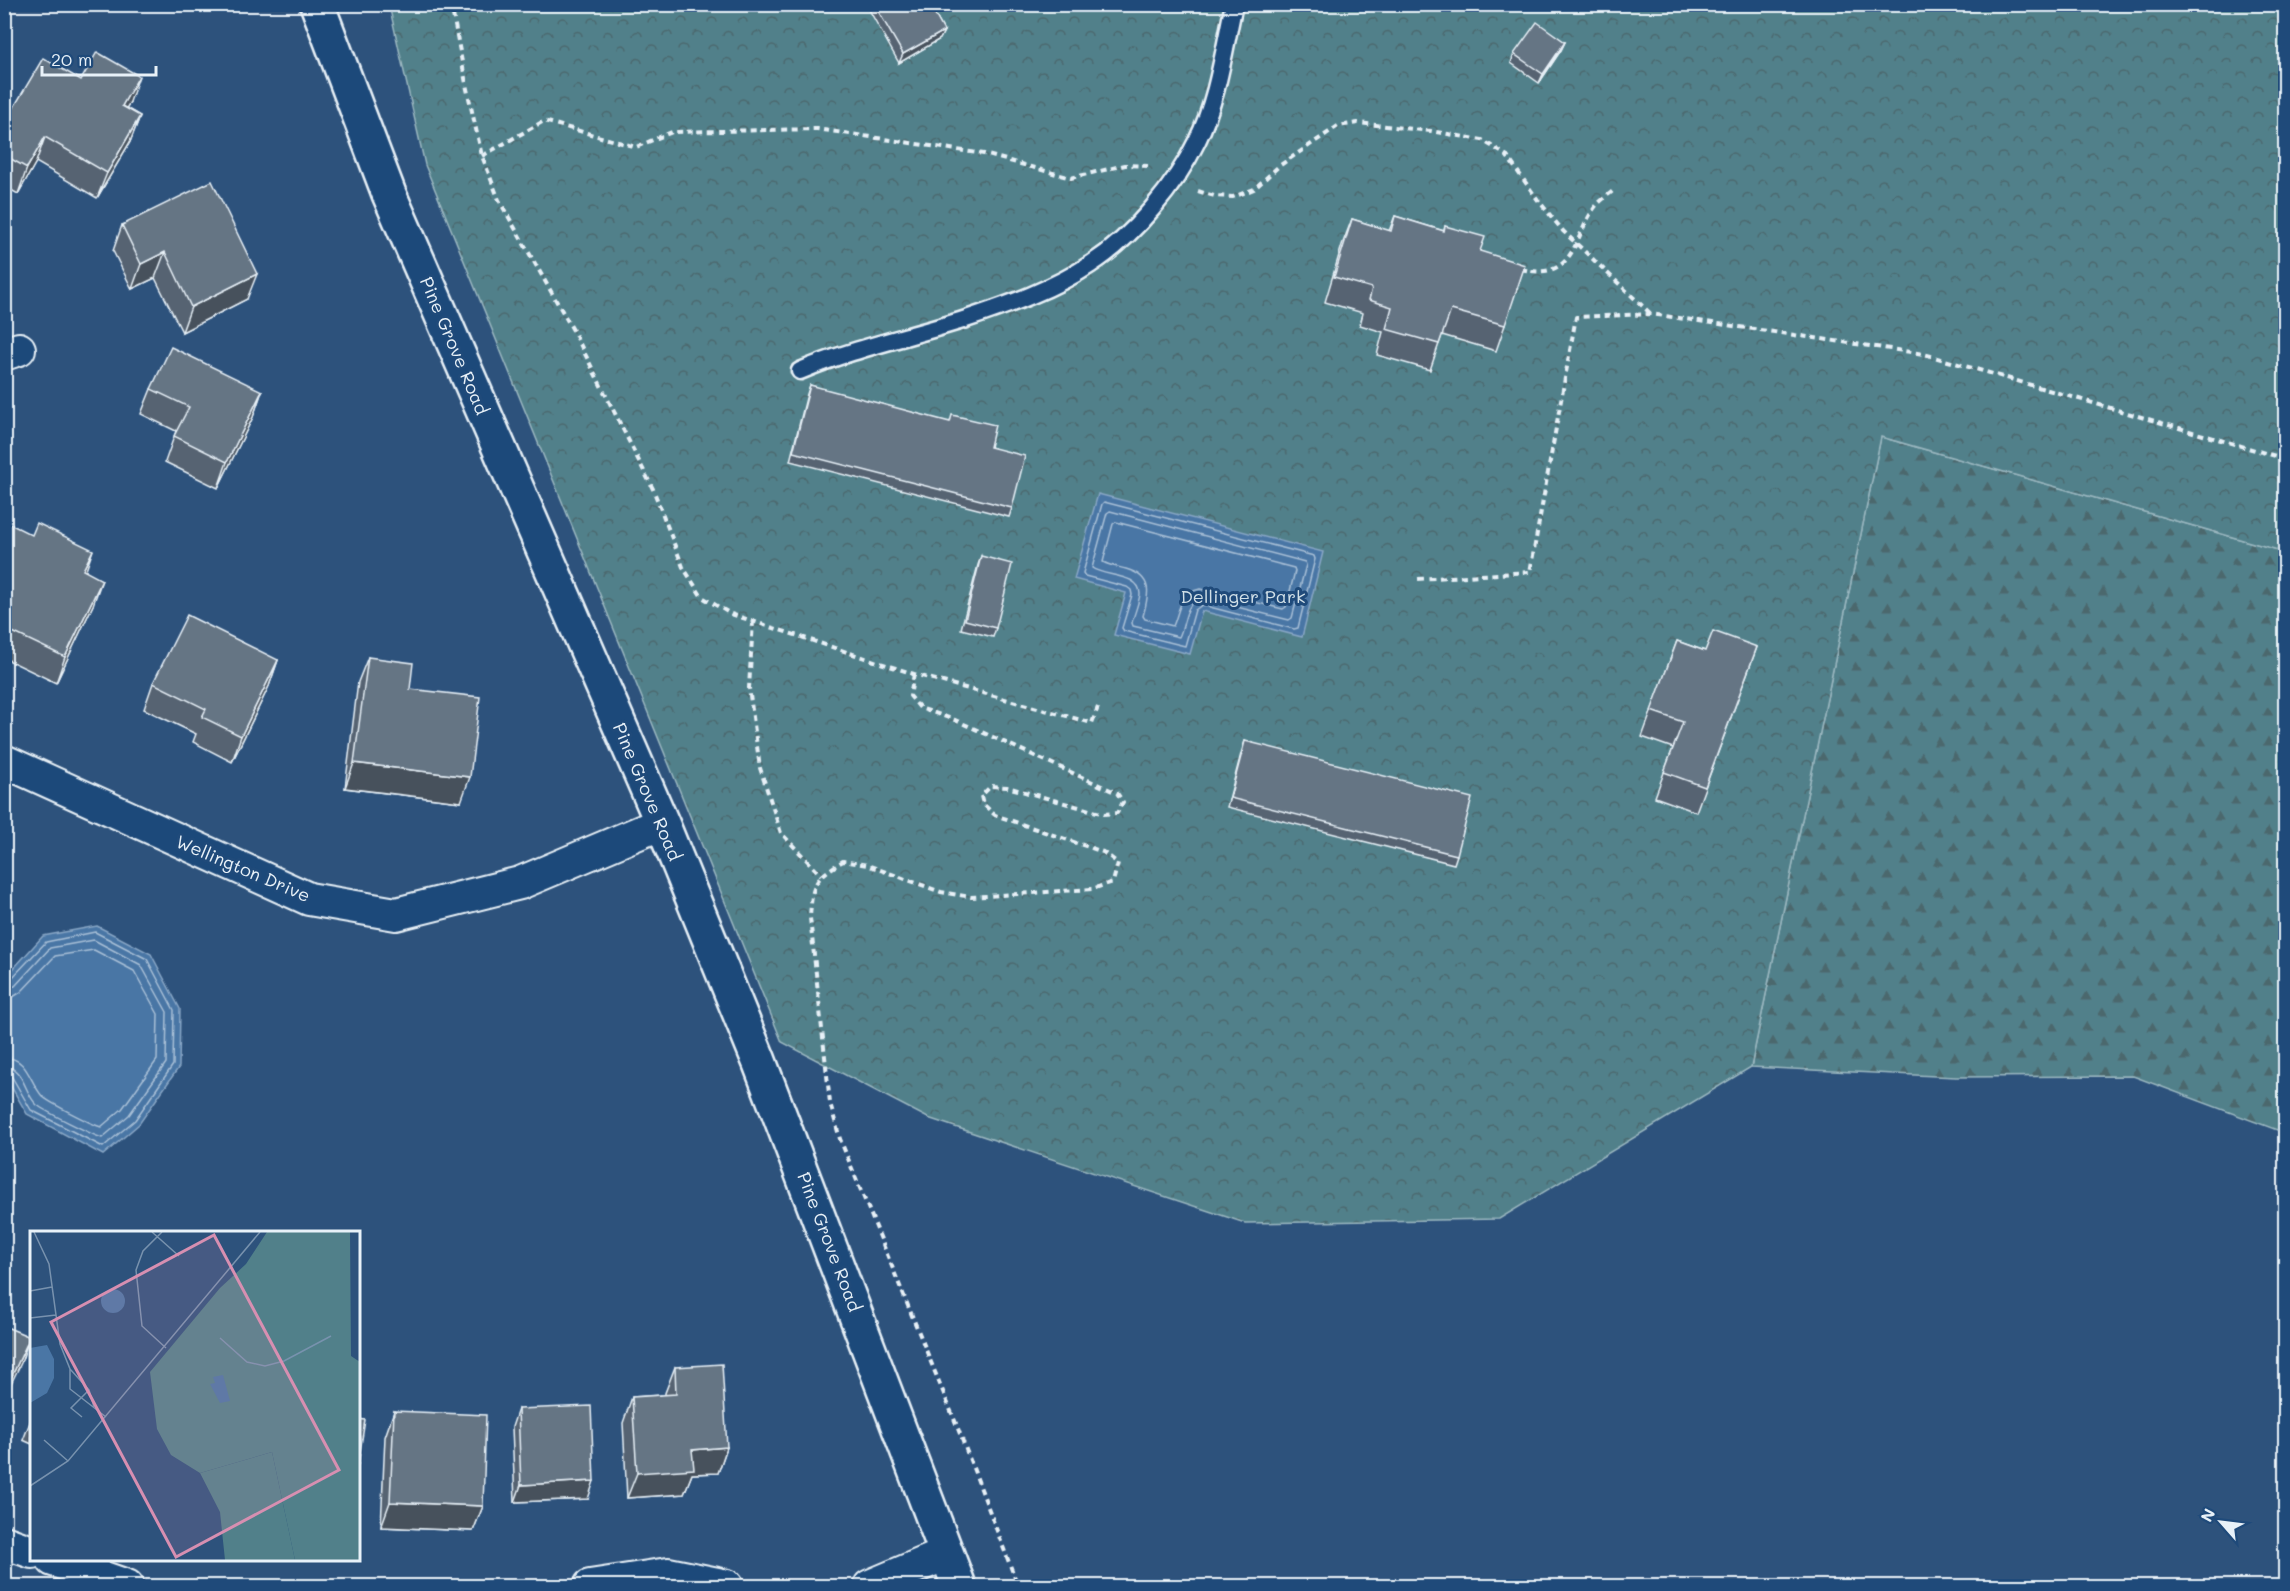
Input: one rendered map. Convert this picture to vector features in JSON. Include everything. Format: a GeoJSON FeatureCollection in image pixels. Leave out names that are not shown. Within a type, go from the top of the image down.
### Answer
{"type":"FeatureCollection","features":[{"type":"Feature","properties":{"kind":"street","name":"Pine Grove Road"},"geometry":{"type":"LineString","coordinates":[[317,4],[389,194],[662,823],[764,1072],[959,1587]]}},
{"type":"Feature","properties":{"kind":"street","name":"Wellington Drive"},"geometry":{"type":"LineString","coordinates":[[4,761],[309,899],[396,914],[520,883],[662,823]]}},
{"type":"Feature","properties":{"kind":"street"},"geometry":{"type":"LineString","coordinates":[[4,1542],[30,1551]]}},
{"type":"Feature","properties":{"kind":"street"},"geometry":{"type":"LineString","coordinates":[[870,1587],[946,1554]]}},
{"type":"Feature","properties":{"kind":"street"},"geometry":{"type":"LineString","coordinates":[[56,1561],[127,1587]]}},
{"type":"Feature","properties":{"kind":"street"},"geometry":{"type":"LineString","coordinates":[[590,1587],[670,1580],[727,1587]]}},
{"type":"Feature","properties":{"kind":"lane"},"geometry":{"type":"LineString","coordinates":[[801,371],[832,357],[966,318],[1052,286],[1092,264],[1131,231],[1176,179],[1198,140],[1212,99],[1234,4]]}},
{"type":"Feature","properties":{"kind":"path"},"geometry":{"type":"LineString","coordinates":[[451,4],[466,89],[482,156],[499,200],[574,332],[653,489],[683,567],[702,597],[732,614],[914,674],[1092,723],[1098,706]]}},
{"type":"Feature","properties":{"kind":"path"},"geometry":{"type":"LineString","coordinates":[[482,156],[544,121],[636,147],[672,132],[817,129],[984,154],[1071,178],[1125,165],[1152,166],[1194,190],[1214,196],[1233,197],[1254,189],[1279,166],[1338,126],[1358,123],[1431,131],[1482,140],[1506,155],[1538,200],[1577,245],[1651,314]]}},
{"type":"Feature","properties":{"kind":"path"},"geometry":{"type":"LineString","coordinates":[[1518,268],[1529,271],[1557,267],[1570,256],[1577,245],[1593,209],[1614,190]]}},
{"type":"Feature","properties":{"kind":"path"},"geometry":{"type":"LineString","coordinates":[[1418,579],[1530,572],[1576,317],[1651,314],[1924,354],[2286,459]]}},
{"type":"Feature","properties":{"kind":"path"},"geometry":{"type":"LineString","coordinates":[[753,621],[749,688],[760,768],[781,833],[821,875]]}},
{"type":"Feature","properties":{"kind":"path"},"geometry":{"type":"LineString","coordinates":[[914,674],[910,696],[920,708],[955,720],[1117,793],[1123,802],[1117,813],[1104,814],[1007,787],[991,786],[981,796],[983,804],[995,815],[1103,852],[1118,863],[1113,882],[1092,889],[971,897],[941,892],[867,866],[843,861],[821,875],[812,892],[810,918],[830,1103],[840,1139],[957,1426],[1018,1587]]}},
{"type":"Feature","properties":{"kind":"green space","name":"Dellinger Park"},"geometry":{"type":"Polygon","coordinates":[[[389,5],[2285,5],[2285,552],[1881,437],[1751,1067],[1499,1219],[1245,1223],[928,1118],[782,1042],[425,165],[389,5]]]}},
{"type":"Feature","properties":{"kind":"green space"},"geometry":{"type":"Polygon","coordinates":[[[1881,437],[2285,552],[2285,1133],[2133,1076],[1956,1077],[1751,1067],[1881,437]]]}},
{"type":"Feature","properties":{"kind":"water"},"geometry":{"type":"Polygon","coordinates":[[[1098,494],[1323,552],[1302,637],[1202,611],[1190,654],[1114,635],[1126,593],[1074,579],[1098,494]]]}},
{"type":"Feature","properties":{"kind":"water"},"geometry":{"type":"Polygon","coordinates":[[[97,926],[151,954],[180,1009],[179,1067],[139,1124],[103,1155],[27,1114],[5,1076],[5,978],[43,936],[97,926]]]}},
{"type":"Feature","properties":{"kind":"building"},"geometry":{"type":"Polygon","coordinates":[[[874,4],[929,4],[944,31],[903,54],[874,4]]]}},
{"type":"Feature","properties":{"kind":"building"},"geometry":{"type":"Polygon","coordinates":[[[1537,22],[1565,42],[1543,74],[1514,54],[1537,22]]]}},
{"type":"Feature","properties":{"kind":"building"},"geometry":{"type":"Polygon","coordinates":[[[97,52],[139,76],[122,106],[140,116],[107,173],[45,137],[27,168],[4,155],[4,124],[43,58],[81,80],[97,52]]]}},
{"type":"Feature","properties":{"kind":"building"},"geometry":{"type":"Polygon","coordinates":[[[212,181],[257,274],[191,307],[165,252],[141,264],[122,225],[212,181]]]}},
{"type":"Feature","properties":{"kind":"building"},"geometry":{"type":"Polygon","coordinates":[[[1395,216],[1444,231],[1445,226],[1485,237],[1480,251],[1525,265],[1505,325],[1451,310],[1439,344],[1386,329],[1392,307],[1369,300],[1372,288],[1334,277],[1352,219],[1391,231],[1395,216]]]}},
{"type":"Feature","properties":{"kind":"building"},"geometry":{"type":"Polygon","coordinates":[[[171,347],[262,391],[227,462],[174,436],[189,407],[151,389],[171,347]]]}},
{"type":"Feature","properties":{"kind":"building"},"geometry":{"type":"Polygon","coordinates":[[[810,385],[950,422],[952,415],[995,425],[990,447],[1025,456],[1012,508],[793,452],[810,385]]]}},
{"type":"Feature","properties":{"kind":"building"},"geometry":{"type":"Polygon","coordinates":[[[4,521],[32,535],[37,523],[93,550],[83,570],[102,580],[65,657],[4,628],[4,521]]]}},
{"type":"Feature","properties":{"kind":"building"},"geometry":{"type":"Polygon","coordinates":[[[981,556],[1012,564],[996,628],[965,620],[981,556]]]}},
{"type":"Feature","properties":{"kind":"building"},"geometry":{"type":"Polygon","coordinates":[[[187,615],[278,660],[241,736],[202,717],[206,709],[153,683],[187,615]]]}},
{"type":"Feature","properties":{"kind":"building"},"geometry":{"type":"Polygon","coordinates":[[[1713,631],[1757,647],[1705,787],[1664,772],[1683,722],[1651,711],[1677,641],[1705,651],[1713,631]]]}},
{"type":"Feature","properties":{"kind":"building"},"geometry":{"type":"Polygon","coordinates":[[[368,657],[413,663],[410,689],[480,697],[470,777],[354,763],[368,657]]]}},
{"type":"Feature","properties":{"kind":"building"},"geometry":{"type":"Polygon","coordinates":[[[1245,741],[1472,798],[1457,855],[1230,798],[1245,741]]]}},
{"type":"Feature","properties":{"kind":"building"},"geometry":{"type":"Polygon","coordinates":[[[4,1326],[30,1337],[4,1393],[4,1326]]]}},
{"type":"Feature","properties":{"kind":"building"},"geometry":{"type":"Polygon","coordinates":[[[722,1364],[727,1447],[692,1450],[694,1469],[637,1473],[632,1397],[676,1394],[675,1367],[722,1364]]]}},
{"type":"Feature","properties":{"kind":"building"},"geometry":{"type":"Polygon","coordinates":[[[591,1406],[594,1481],[521,1485],[518,1409],[591,1406]]]}},
{"type":"Feature","properties":{"kind":"building"},"geometry":{"type":"Polygon","coordinates":[[[394,1411],[486,1415],[483,1506],[390,1502],[394,1411]]]}},
{"type":"Feature","properties":{"kind":"building"},"geometry":{"type":"Polygon","coordinates":[[[360,1419],[365,1420],[360,1452],[360,1419]]]}}]}
